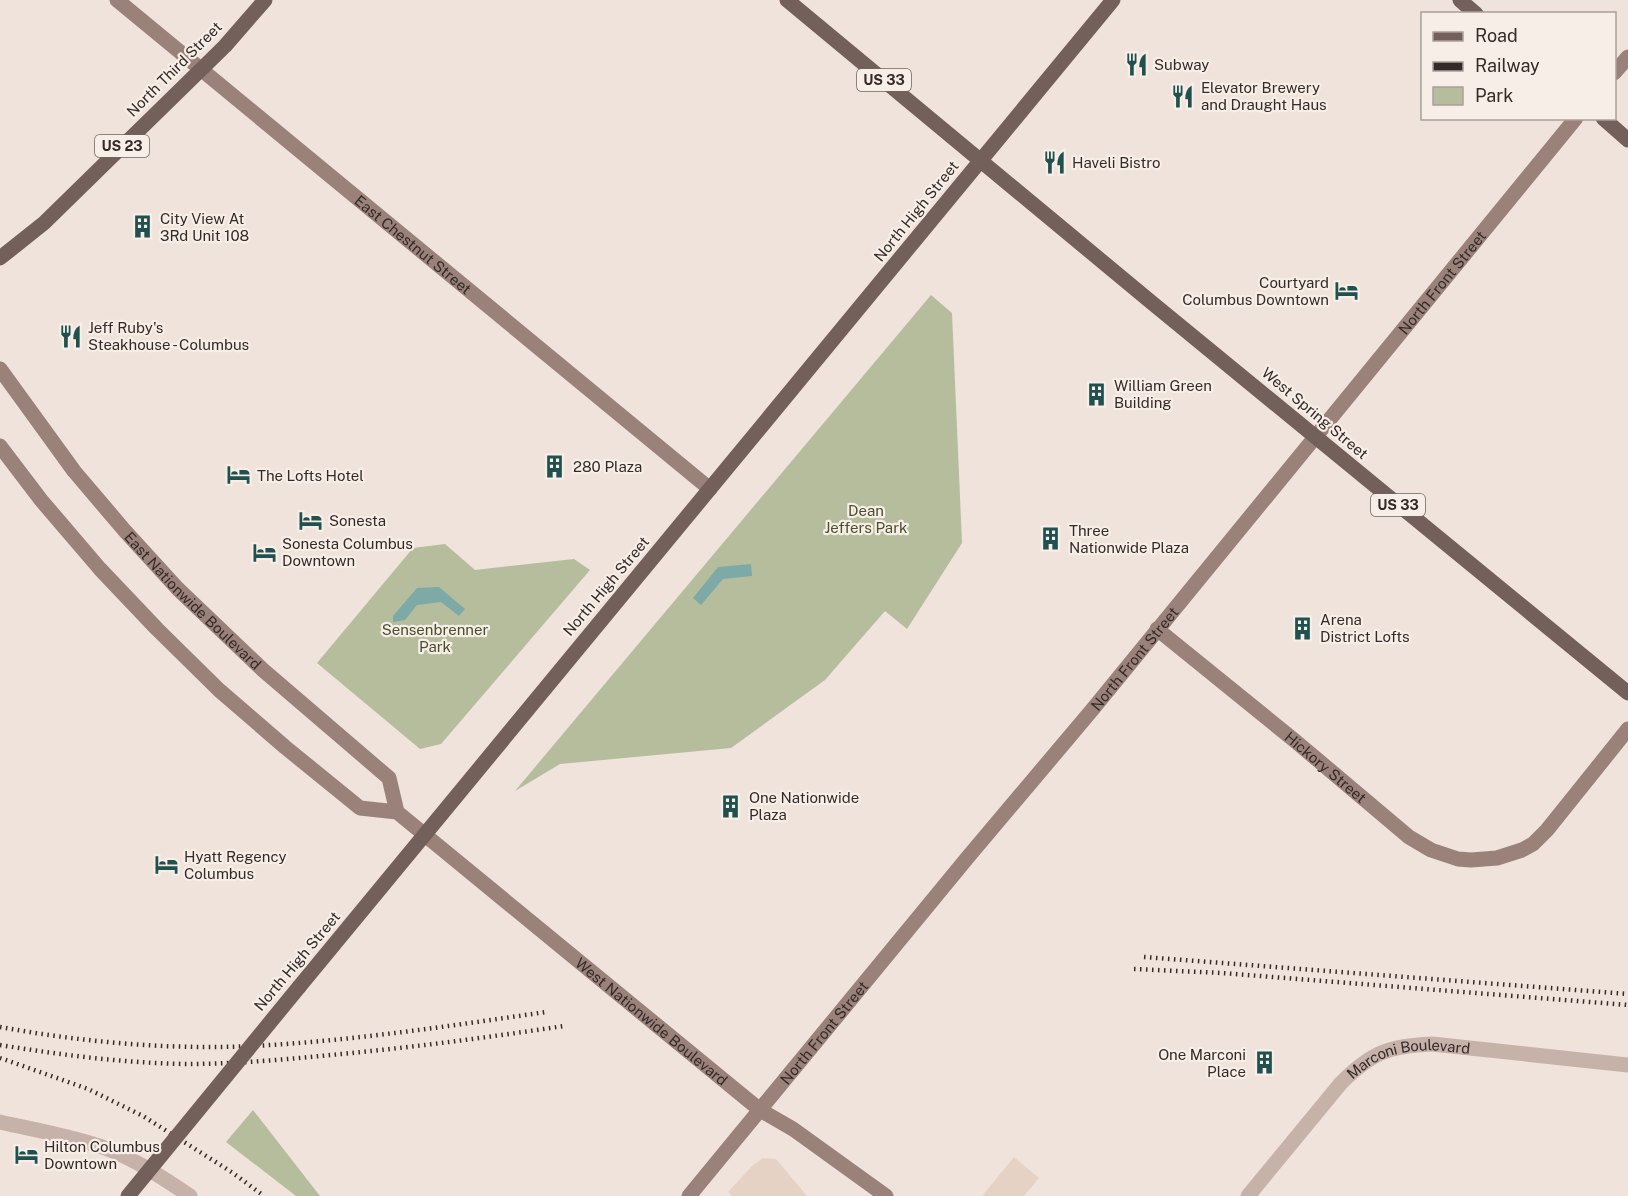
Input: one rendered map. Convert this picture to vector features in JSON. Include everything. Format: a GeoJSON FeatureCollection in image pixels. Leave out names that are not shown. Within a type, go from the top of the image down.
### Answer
{"type":"FeatureCollection","features":[{"type":"Feature","properties":{"kind":"main road","name":"North Third Street"},"geometry":{"type":"LineString","coordinates":[[0,258],[44,223],[225,46],[266,0]]}},
{"type":"Feature","properties":{"kind":"main road","name":"US 33"},"geometry":{"type":"LineString","coordinates":[[787,0],[981,160]]}},
{"type":"Feature","properties":{"kind":"main road","name":"North High Street"},"geometry":{"type":"LineString","coordinates":[[128,1196],[459,791],[1113,0]]}},
{"type":"Feature","properties":{"kind":"main road"},"geometry":{"type":"LineString","coordinates":[[1460,0],[1474,12]]}},
{"type":"Feature","properties":{"kind":"main road"},"geometry":{"type":"LineString","coordinates":[[1605,120],[1628,140]]}},
{"type":"Feature","properties":{"kind":"main road","name":"West Spring Street"},"geometry":{"type":"LineString","coordinates":[[981,160],[1628,693]]}},
{"type":"Feature","properties":{"kind":"street","name":"East Chestnut Street"},"geometry":{"type":"LineString","coordinates":[[117,0],[710,489]]}},
{"type":"Feature","properties":{"kind":"street"},"geometry":{"type":"LineString","coordinates":[[1616,71],[1628,57]]}},
{"type":"Feature","properties":{"kind":"street","name":"North Front Street"},"geometry":{"type":"LineString","coordinates":[[689,1196],[1574,120]]}},
{"type":"Feature","properties":{"kind":"street","name":"East Nationwide Boulevard"},"geometry":{"type":"LineString","coordinates":[[0,369],[74,471],[178,589],[263,670],[389,778],[397,812]]}},
{"type":"Feature","properties":{"kind":"street"},"geometry":{"type":"LineString","coordinates":[[0,446],[41,500],[100,569],[219,690],[360,808],[397,812],[424,835]]}},
{"type":"Feature","properties":{"kind":"street","name":"Hickory Street"},"geometry":{"type":"LineString","coordinates":[[1157,629],[1408,837],[1431,850],[1458,859],[1497,858],[1510,855],[1533,844],[1547,830],[1628,729]]}},
{"type":"Feature","properties":{"kind":"street","name":"West Nationwide Boulevard"},"geometry":{"type":"LineString","coordinates":[[424,835],[760,1110],[793,1129],[886,1196]]}},
{"type":"Feature","properties":{"kind":"street","name":"Marconi Boulevard"},"geometry":{"type":"LineString","coordinates":[[1248,1196],[1341,1083],[1358,1066],[1393,1047],[1432,1044],[1628,1065]]}},
{"type":"Feature","properties":{"kind":"street"},"geometry":{"type":"LineString","coordinates":[[0,1122],[107,1149],[154,1172],[190,1196]]}},
{"type":"Feature","properties":{"kind":"green space","name":"Dean Jeffers Park"},"geometry":{"type":"Polygon","coordinates":[[[931,295],[952,313],[962,543],[907,629],[885,611],[825,680],[731,748],[560,764],[515,791],[931,295]]]}},
{"type":"Feature","properties":{"kind":"green space","name":"Sensenbrenner Park"},"geometry":{"type":"Polygon","coordinates":[[[445,544],[475,570],[574,559],[590,570],[441,744],[420,749],[317,663],[413,548],[445,544]]]}},
{"type":"Feature","properties":{"kind":"green space"},"geometry":{"type":"Polygon","coordinates":[[[253,1110],[320,1196],[296,1196],[226,1142],[253,1110]]]}},
{"type":"Feature","properties":{"kind":"shaded area"},"geometry":{"type":"Polygon","coordinates":[[[1014,1157],[1039,1178],[1024,1196],[982,1196],[1014,1157]]]}},
{"type":"Feature","properties":{"kind":"shaded area"},"geometry":{"type":"Polygon","coordinates":[[[763,1158],[776,1159],[807,1196],[732,1196],[728,1192],[753,1165],[763,1158]]]}},
{"type":"Feature","properties":{"kind":"water"},"geometry":{"type":"Polygon","coordinates":[[[751,564],[752,576],[723,579],[701,605],[693,598],[718,567],[751,564]]]}},
{"type":"Feature","properties":{"kind":"water"},"geometry":{"type":"Polygon","coordinates":[[[439,587],[465,609],[459,616],[441,602],[417,605],[405,620],[393,622],[393,616],[417,588],[439,587]]]}},
{"type":"Feature","properties":{"kind":"railway"},"geometry":{"type":"LineString","coordinates":[[1144,957],[1628,994]]}},
{"type":"Feature","properties":{"kind":"railway"},"geometry":{"type":"LineString","coordinates":[[1134,969],[1222,973],[1628,1005]]}},
{"type":"Feature","properties":{"kind":"railway"},"geometry":{"type":"LineString","coordinates":[[0,1027],[126,1044],[221,1047],[290,1044],[363,1037],[546,1012]]}},
{"type":"Feature","properties":{"kind":"railway"},"geometry":{"type":"LineString","coordinates":[[0,1045],[116,1060],[186,1064],[225,1063],[397,1048],[564,1026]]}},
{"type":"Feature","properties":{"kind":"railway"},"geometry":{"type":"LineString","coordinates":[[0,1058],[88,1089],[143,1116],[233,1173],[264,1196]]}},
{"type":"Feature","properties":{"kind":"place","name":"Subway"},"geometry":{"type":"Point","coordinates":[1136,64]}},
{"type":"Feature","properties":{"kind":"place","name":"Elevator Brewery and Draught Haus"},"geometry":{"type":"Point","coordinates":[1183,96]}},
{"type":"Feature","properties":{"kind":"place","name":"Haveli Bistro"},"geometry":{"type":"Point","coordinates":[1054,162]}},
{"type":"Feature","properties":{"kind":"place","name":"City View At 3Rd Unit 108"},"geometry":{"type":"Point","coordinates":[142,227]}},
{"type":"Feature","properties":{"kind":"place","name":"Courtyard Columbus Downtown"},"geometry":{"type":"Point","coordinates":[1347,291]}},
{"type":"Feature","properties":{"kind":"place","name":"Jeff Ruby's Steakhouse - Columbus"},"geometry":{"type":"Point","coordinates":[70,336]}},
{"type":"Feature","properties":{"kind":"place","name":"William Green Building"},"geometry":{"type":"Point","coordinates":[1096,394]}},
{"type":"Feature","properties":{"kind":"place","name":"280 Plaza"},"geometry":{"type":"Point","coordinates":[555,466]}},
{"type":"Feature","properties":{"kind":"place","name":"The Lofts Hotel"},"geometry":{"type":"Point","coordinates":[239,475]}},
{"type":"Feature","properties":{"kind":"place","name":"Sonesta"},"geometry":{"type":"Point","coordinates":[311,520]}},
{"type":"Feature","properties":{"kind":"place","name":"Three Nationwide Plaza"},"geometry":{"type":"Point","coordinates":[1051,539]}},
{"type":"Feature","properties":{"kind":"place","name":"Sonesta Columbus Downtown"},"geometry":{"type":"Point","coordinates":[264,552]}},
{"type":"Feature","properties":{"kind":"place","name":"Arena District Lofts"},"geometry":{"type":"Point","coordinates":[1302,628]}},
{"type":"Feature","properties":{"kind":"place","name":"One Nationwide Plaza"},"geometry":{"type":"Point","coordinates":[731,806]}},
{"type":"Feature","properties":{"kind":"place","name":"Hyatt Regency Columbus"},"geometry":{"type":"Point","coordinates":[166,865]}},
{"type":"Feature","properties":{"kind":"place","name":"One Marconi Place"},"geometry":{"type":"Point","coordinates":[1264,1063]}},
{"type":"Feature","properties":{"kind":"place","name":"Hilton Columbus Downtown"},"geometry":{"type":"Point","coordinates":[26,1155]}}]}
